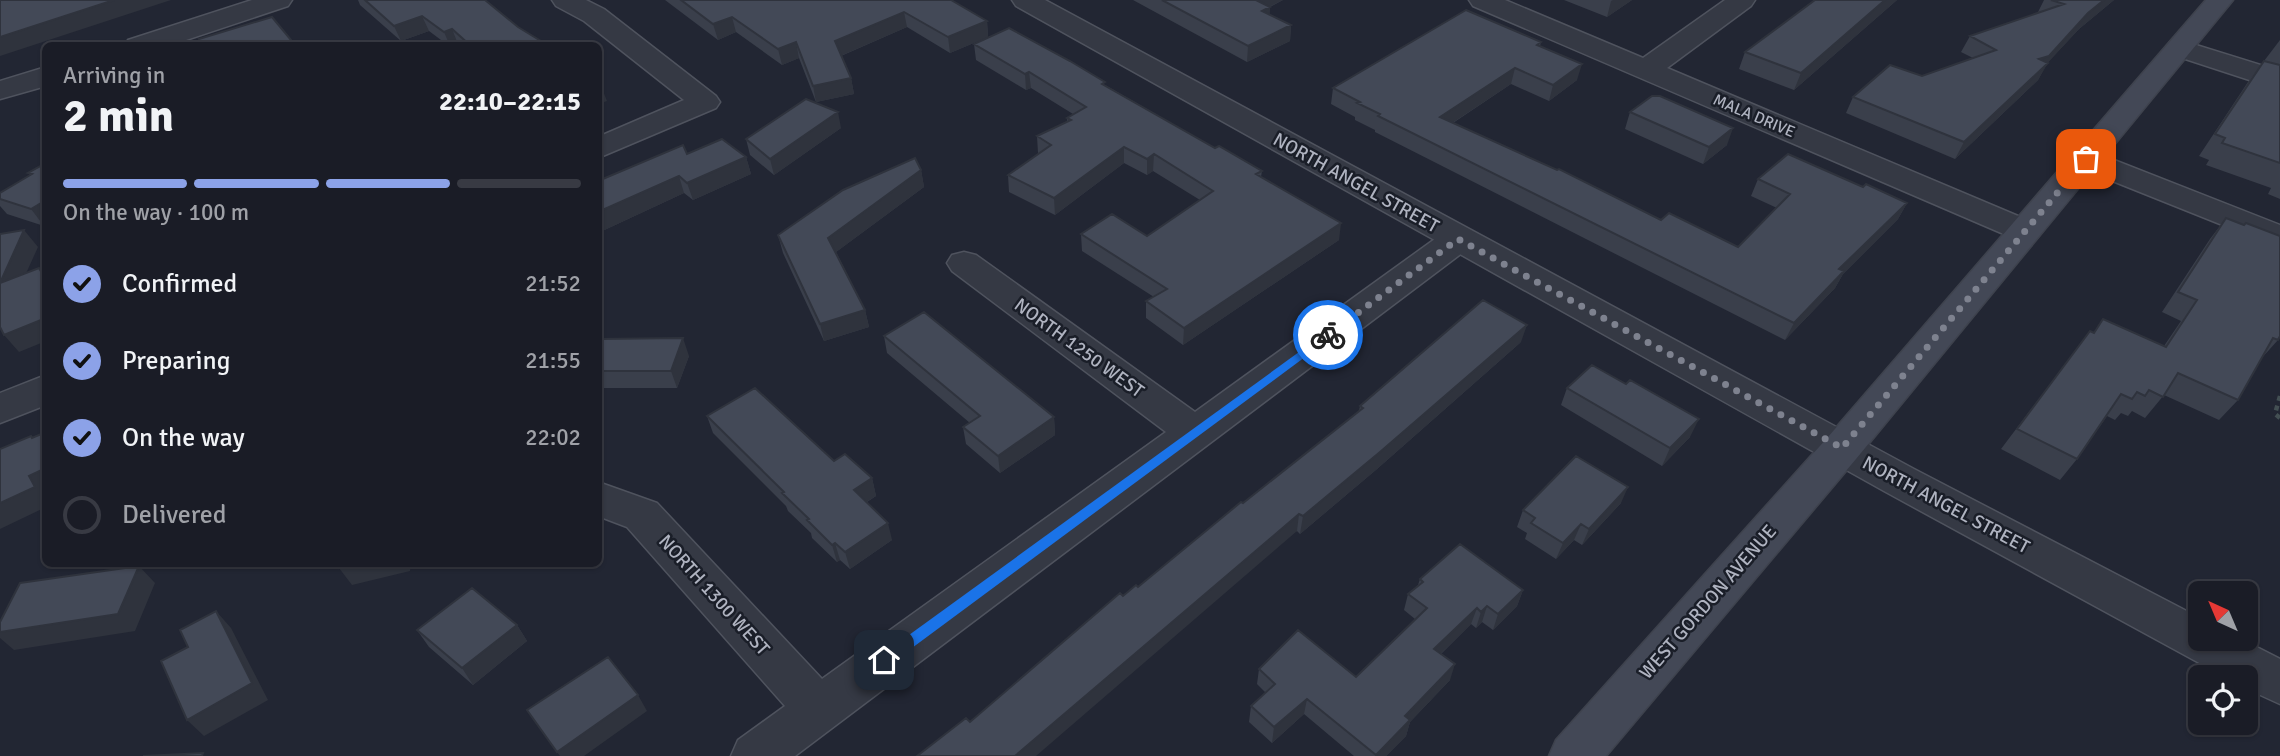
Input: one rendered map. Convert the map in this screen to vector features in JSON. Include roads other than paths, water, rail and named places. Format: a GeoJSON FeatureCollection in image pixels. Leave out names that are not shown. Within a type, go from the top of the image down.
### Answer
{"type":"FeatureCollection","features":[{"type":"Feature","properties":{"kind":"main road","name":"WEST GORDON AVENUE"},"geometry":{"type":"LineString","coordinates":[[1574,756],[1842,448],[2220,0]]}},
{"type":"Feature","properties":{"kind":"street"},"geometry":{"type":"LineString","coordinates":[[150,42],[279,0]]}},
{"type":"Feature","properties":{"kind":"street"},"geometry":{"type":"LineString","coordinates":[[565,0],[594,15],[705,102],[602,147]]}},
{"type":"Feature","properties":{"kind":"street","name":"NORTH ANGEL STREET"},"geometry":{"type":"LineString","coordinates":[[1025,0],[1842,448],[2280,683]]}},
{"type":"Feature","properties":{"kind":"street","name":"MALA DRIVE"},"geometry":{"type":"LineString","coordinates":[[1482,0],[2025,231]]}},
{"type":"Feature","properties":{"kind":"street"},"geometry":{"type":"LineString","coordinates":[[1645,70],[1742,0]]}},
{"type":"Feature","properties":{"kind":"street"},"geometry":{"type":"LineString","coordinates":[[2180,48],[2280,81]]}},
{"type":"Feature","properties":{"kind":"street"},"geometry":{"type":"LineString","coordinates":[[0,90],[42,77]]}},
{"type":"Feature","properties":{"kind":"street"},"geometry":{"type":"LineString","coordinates":[[2086,159],[2280,237]]}},
{"type":"Feature","properties":{"kind":"street"},"geometry":{"type":"LineString","coordinates":[[756,756],[1458,239]]}},
{"type":"Feature","properties":{"kind":"street","name":"NORTH 1250 WEST"},"geometry":{"type":"LineString","coordinates":[[964,263],[1195,433]]}},
{"type":"Feature","properties":{"kind":"street"},"geometry":{"type":"LineString","coordinates":[[0,409],[42,391]]}},
{"type":"Feature","properties":{"kind":"street","name":"NORTH 1300 WEST"},"geometry":{"type":"LineString","coordinates":[[602,500],[642,515],[818,709]]}}]}
